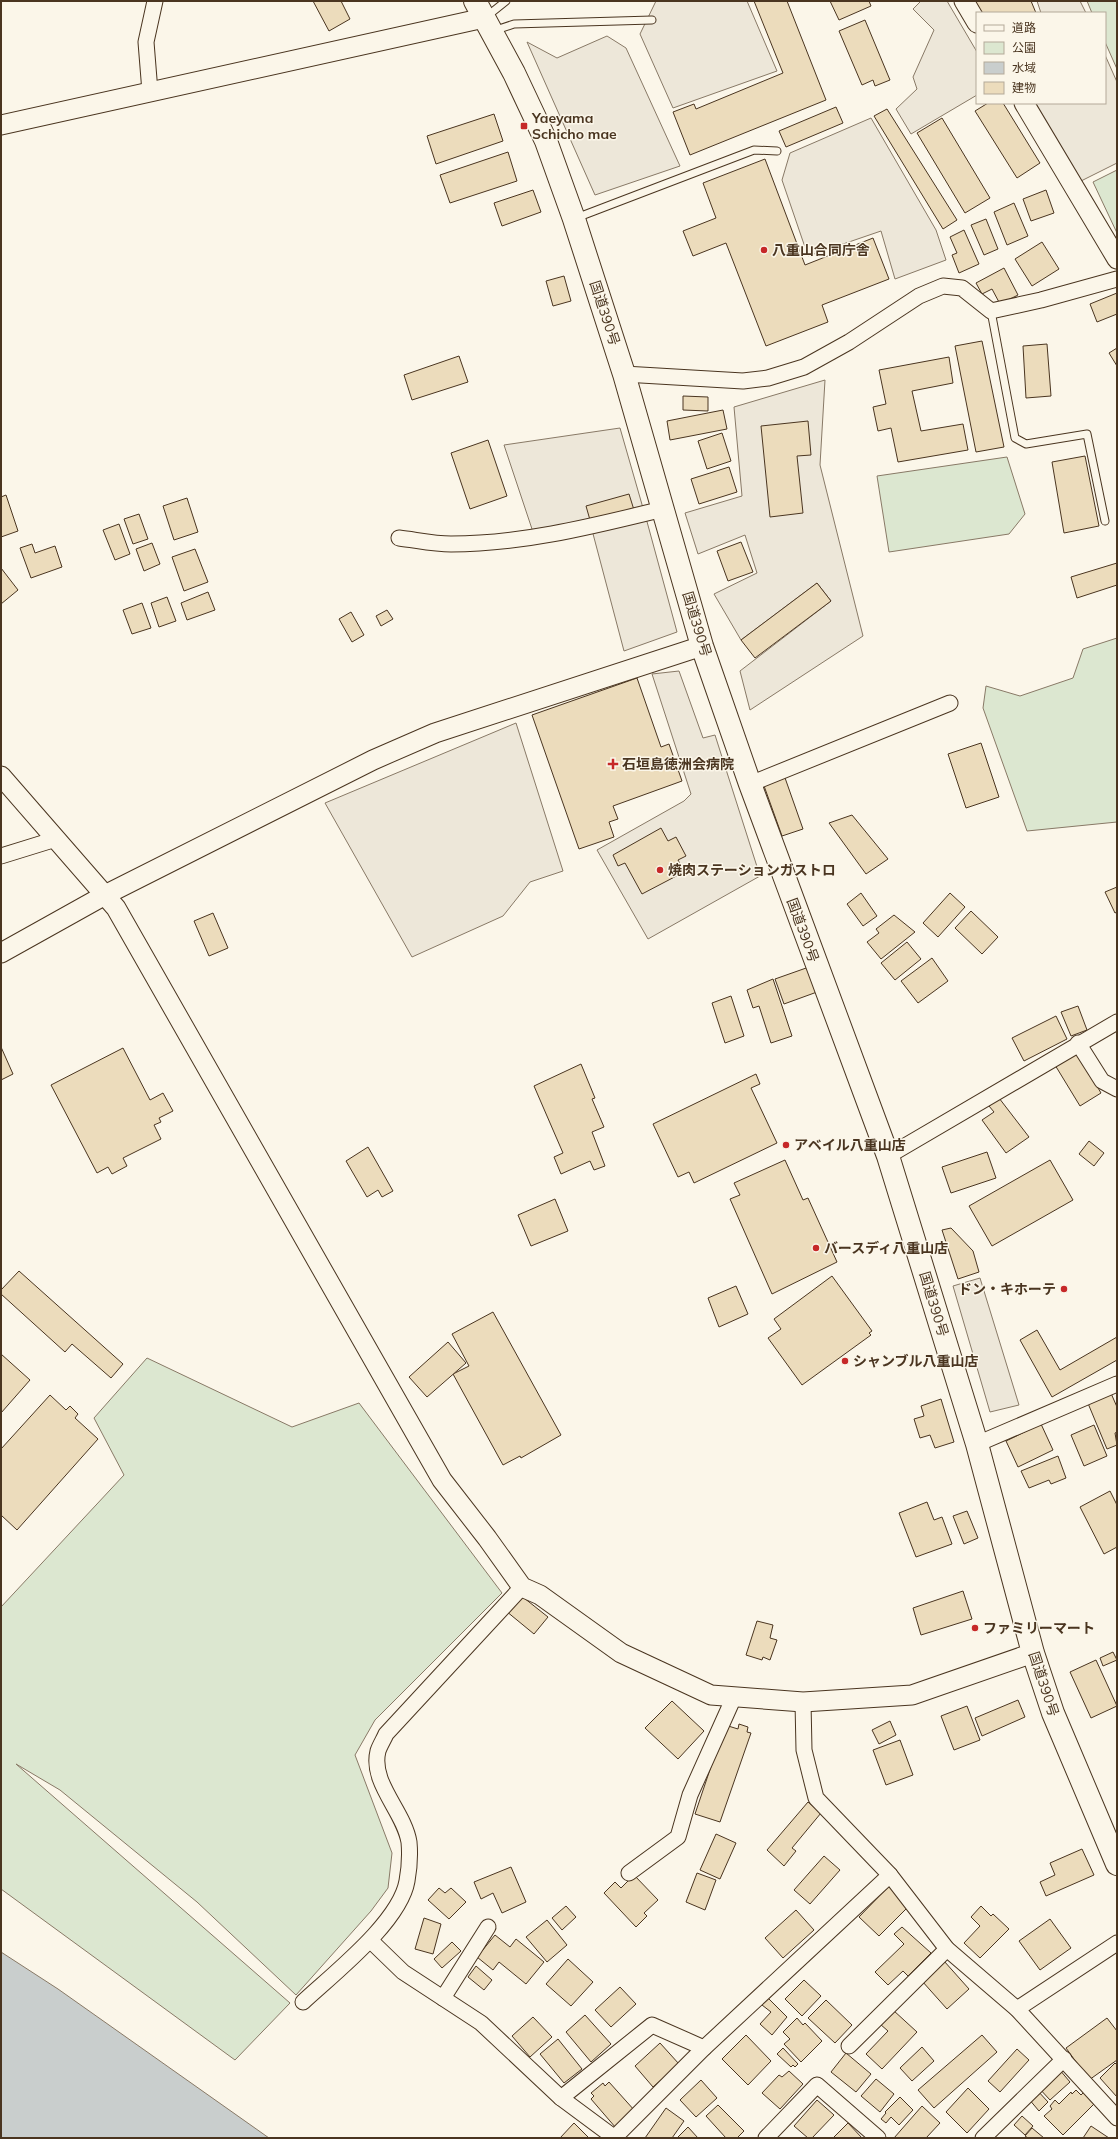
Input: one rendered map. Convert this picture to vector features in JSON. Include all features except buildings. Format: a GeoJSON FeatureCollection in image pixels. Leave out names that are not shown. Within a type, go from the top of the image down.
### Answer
{"type":"FeatureCollection","features":[{"type":"Feature","properties":{"kind":"highway","name":"国道390号"},"geometry":{"type":"LineString","coordinates":[[484,17],[514,73],[546,141],[574,219],[624,374],[702,646],[750,784],[888,1156],[977,1444],[1033,1653],[1053,1713],[1117,1864]]}},
{"type":"Feature","properties":{"kind":"street"},"geometry":{"type":"LineString","coordinates":[[150,92],[146,42],[155,1]]}},
{"type":"Feature","properties":{"kind":"street"},"geometry":{"type":"LineString","coordinates":[[964,1],[976,21]]}},
{"type":"Feature","properties":{"kind":"street"},"geometry":{"type":"LineString","coordinates":[[1,125],[484,17]]}},
{"type":"Feature","properties":{"kind":"street"},"geometry":{"type":"LineString","coordinates":[[1025,104],[1117,260]]}},
{"type":"Feature","properties":{"kind":"street"},"geometry":{"type":"LineString","coordinates":[[624,374],[743,381],[768,378],[804,367],[849,342],[919,296],[943,286],[962,288],[992,311],[1041,300],[1117,279]]}},
{"type":"Feature","properties":{"kind":"street"},"geometry":{"type":"LineString","coordinates":[[399,538],[449,544],[498,542],[546,536],[663,509]]}},
{"type":"Feature","properties":{"kind":"street"},"geometry":{"type":"LineString","coordinates":[[1,953],[105,895],[373,760],[435,733],[702,646]]}},
{"type":"Feature","properties":{"kind":"street"},"geometry":{"type":"LineString","coordinates":[[750,784],[950,703]]}},
{"type":"Feature","properties":{"kind":"street"},"geometry":{"type":"LineString","coordinates":[[1,776],[105,895],[120,915],[442,1480],[487,1538],[522,1587],[540,1595],[620,1653],[711,1695],[803,1702],[912,1695],[1033,1653]]}},
{"type":"Feature","properties":{"kind":"street"},"geometry":{"type":"LineString","coordinates":[[1,856],[56,839]]}},
{"type":"Feature","properties":{"kind":"street"},"geometry":{"type":"LineString","coordinates":[[888,1156],[1078,1043],[1117,1022]]}},
{"type":"Feature","properties":{"kind":"street"},"geometry":{"type":"LineString","coordinates":[[1078,1043],[1102,1081],[1117,1089]]}},
{"type":"Feature","properties":{"kind":"street"},"geometry":{"type":"LineString","coordinates":[[977,1444],[1117,1384]]}},
{"type":"Feature","properties":{"kind":"street"},"geometry":{"type":"LineString","coordinates":[[303,2002],[371,1941],[397,1905],[407,1882],[409,1842],[400,1818],[379,1774],[378,1751],[386,1734],[522,1587]]}},
{"type":"Feature","properties":{"kind":"street"},"geometry":{"type":"LineString","coordinates":[[629,1873],[678,1836],[690,1795],[734,1697]]}},
{"type":"Feature","properties":{"kind":"street"},"geometry":{"type":"LineString","coordinates":[[803,1702],[804,1750],[816,1798],[890,1875],[947,1949],[1017,2009],[1117,2118]]}},
{"type":"Feature","properties":{"kind":"street"},"geometry":{"type":"LineString","coordinates":[[371,1941],[403,1972],[481,2023],[500,2039],[529,2071],[561,2098],[615,2138],[704,2048],[890,1875]]}},
{"type":"Feature","properties":{"kind":"street"},"geometry":{"type":"LineString","coordinates":[[443,1998],[488,1927]]}},
{"type":"Feature","properties":{"kind":"street"},"geometry":{"type":"LineString","coordinates":[[1017,2009],[1117,1943]]}},
{"type":"Feature","properties":{"kind":"street"},"geometry":{"type":"LineString","coordinates":[[849,2046],[947,1949]]}},
{"type":"Feature","properties":{"kind":"street"},"geometry":{"type":"LineString","coordinates":[[561,2098],[652,2025],[704,2048]]}},
{"type":"Feature","properties":{"kind":"street"},"geometry":{"type":"LineString","coordinates":[[983,2138],[1064,2059]]}},
{"type":"Feature","properties":{"kind":"street"},"geometry":{"type":"LineString","coordinates":[[766,2138],[816,2086],[878,2138]]}},
{"type":"Feature","properties":{"kind":"lane"},"geometry":{"type":"LineString","coordinates":[[484,17],[506,1]]}},
{"type":"Feature","properties":{"kind":"lane"},"geometry":{"type":"LineString","coordinates":[[484,17],[514,24],[652,20]]}},
{"type":"Feature","properties":{"kind":"lane"},"geometry":{"type":"LineString","coordinates":[[574,219],[754,150],[777,151]]}},
{"type":"Feature","properties":{"kind":"lane"},"geometry":{"type":"LineString","coordinates":[[992,311],[1016,438],[1026,444],[1087,434],[1105,521]]}},
{"type":"Feature","properties":{"kind":"green space"},"geometry":{"type":"Polygon","coordinates":[[[1087,1],[1117,1],[1117,69],[1106,44],[1106,12],[1092,12],[1087,1]]]}},
{"type":"Feature","properties":{"kind":"green space"},"geometry":{"type":"Polygon","coordinates":[[[1117,170],[1117,233],[1093,182],[1117,170]]]}},
{"type":"Feature","properties":{"kind":"green space"},"geometry":{"type":"Polygon","coordinates":[[[1007,457],[1025,514],[1009,534],[889,552],[877,476],[1007,457]]]}},
{"type":"Feature","properties":{"kind":"green space"},"geometry":{"type":"Polygon","coordinates":[[[1117,638],[1117,822],[1027,831],[983,708],[986,686],[1020,696],[1073,678],[1083,649],[1117,638]]]}},
{"type":"Feature","properties":{"kind":"green space"},"geometry":{"type":"Polygon","coordinates":[[[147,1358],[292,1427],[359,1403],[502,1593],[375,1720],[355,1755],[392,1853],[388,1888],[371,1911],[296,1995],[197,1902],[60,1790],[16,1764],[290,2003],[235,2060],[1,1889],[1,1607],[124,1475],[94,1418],[147,1358]]]}},
{"type":"Feature","properties":{"kind":"shaded area"},"geometry":{"type":"Polygon","coordinates":[[[656,1],[747,1],[777,71],[673,108],[640,34],[656,1]]]}},
{"type":"Feature","properties":{"kind":"shaded area"},"geometry":{"type":"Polygon","coordinates":[[[921,1],[947,1],[976,50],[976,96],[911,134],[896,109],[917,89],[913,77],[934,30],[913,9],[921,1]]]}},
{"type":"Feature","properties":{"kind":"shaded area"},"geometry":{"type":"Polygon","coordinates":[[[1037,1],[1080,1],[1086,12],[1041,12],[1037,1]]]}},
{"type":"Feature","properties":{"kind":"shaded area"},"geometry":{"type":"Polygon","coordinates":[[[607,36],[626,48],[680,166],[595,195],[527,42],[557,58],[607,36]]]}},
{"type":"Feature","properties":{"kind":"shaded area"},"geometry":{"type":"Polygon","coordinates":[[[1106,57],[1117,82],[1117,163],[1077,183],[1032,104],[1106,104],[1106,57]]]}},
{"type":"Feature","properties":{"kind":"shaded area"},"geometry":{"type":"Polygon","coordinates":[[[871,118],[936,230],[946,260],[895,279],[881,231],[808,256],[782,180],[790,153],[871,118]]]}},
{"type":"Feature","properties":{"kind":"shaded area"},"geometry":{"type":"Polygon","coordinates":[[[825,380],[820,465],[863,636],[750,710],[740,671],[831,601],[817,583],[741,640],[714,594],[757,573],[745,535],[698,554],[685,513],[742,496],[734,407],[825,380]]]}},
{"type":"Feature","properties":{"kind":"shaded area"},"geometry":{"type":"Polygon","coordinates":[[[620,428],[643,508],[533,532],[504,445],[620,428]]]}},
{"type":"Feature","properties":{"kind":"shaded area"},"geometry":{"type":"Polygon","coordinates":[[[646,518],[677,632],[624,651],[592,530],[646,518]]]}},
{"type":"Feature","properties":{"kind":"shaded area"},"geometry":{"type":"Polygon","coordinates":[[[679,671],[703,738],[715,735],[760,876],[648,939],[597,850],[684,801],[691,794],[652,674],[679,671]]]}},
{"type":"Feature","properties":{"kind":"shaded area"},"geometry":{"type":"Polygon","coordinates":[[[516,723],[563,871],[530,882],[503,916],[412,957],[325,803],[516,723]]]}},
{"type":"Feature","properties":{"kind":"shaded area"},"geometry":{"type":"Polygon","coordinates":[[[980,1278],[1019,1405],[990,1412],[953,1286],[980,1278]]]}},
{"type":"Feature","properties":{"kind":"water"},"geometry":{"type":"Polygon","coordinates":[[[1,1952],[58,1989],[269,2138],[1,2138],[1,1952]]]}},
{"type":"Feature","properties":{"kind":"place","name":"Yaeyama Schicho mae"},"geometry":{"type":"Point","coordinates":[524,126]}},
{"type":"Feature","properties":{"kind":"place","name":"八重山合同庁舎"},"geometry":{"type":"Point","coordinates":[764,250]}},
{"type":"Feature","properties":{"kind":"place","name":"石垣島徳洲会病院"},"geometry":{"type":"Point","coordinates":[613,764]}},
{"type":"Feature","properties":{"kind":"place","name":"焼肉ステーションガストロ"},"geometry":{"type":"Point","coordinates":[660,870]}},
{"type":"Feature","properties":{"kind":"place","name":"アベイル八重山店"},"geometry":{"type":"Point","coordinates":[786,1145]}},
{"type":"Feature","properties":{"kind":"place","name":"バースディ八重山店"},"geometry":{"type":"Point","coordinates":[816,1248]}},
{"type":"Feature","properties":{"kind":"place","name":"ドン・キホーテ"},"geometry":{"type":"Point","coordinates":[1064,1289]}},
{"type":"Feature","properties":{"kind":"place","name":"シャンブル八重山店"},"geometry":{"type":"Point","coordinates":[845,1361]}},
{"type":"Feature","properties":{"kind":"place","name":"ファミリーマート"},"geometry":{"type":"Point","coordinates":[975,1628]}}]}
